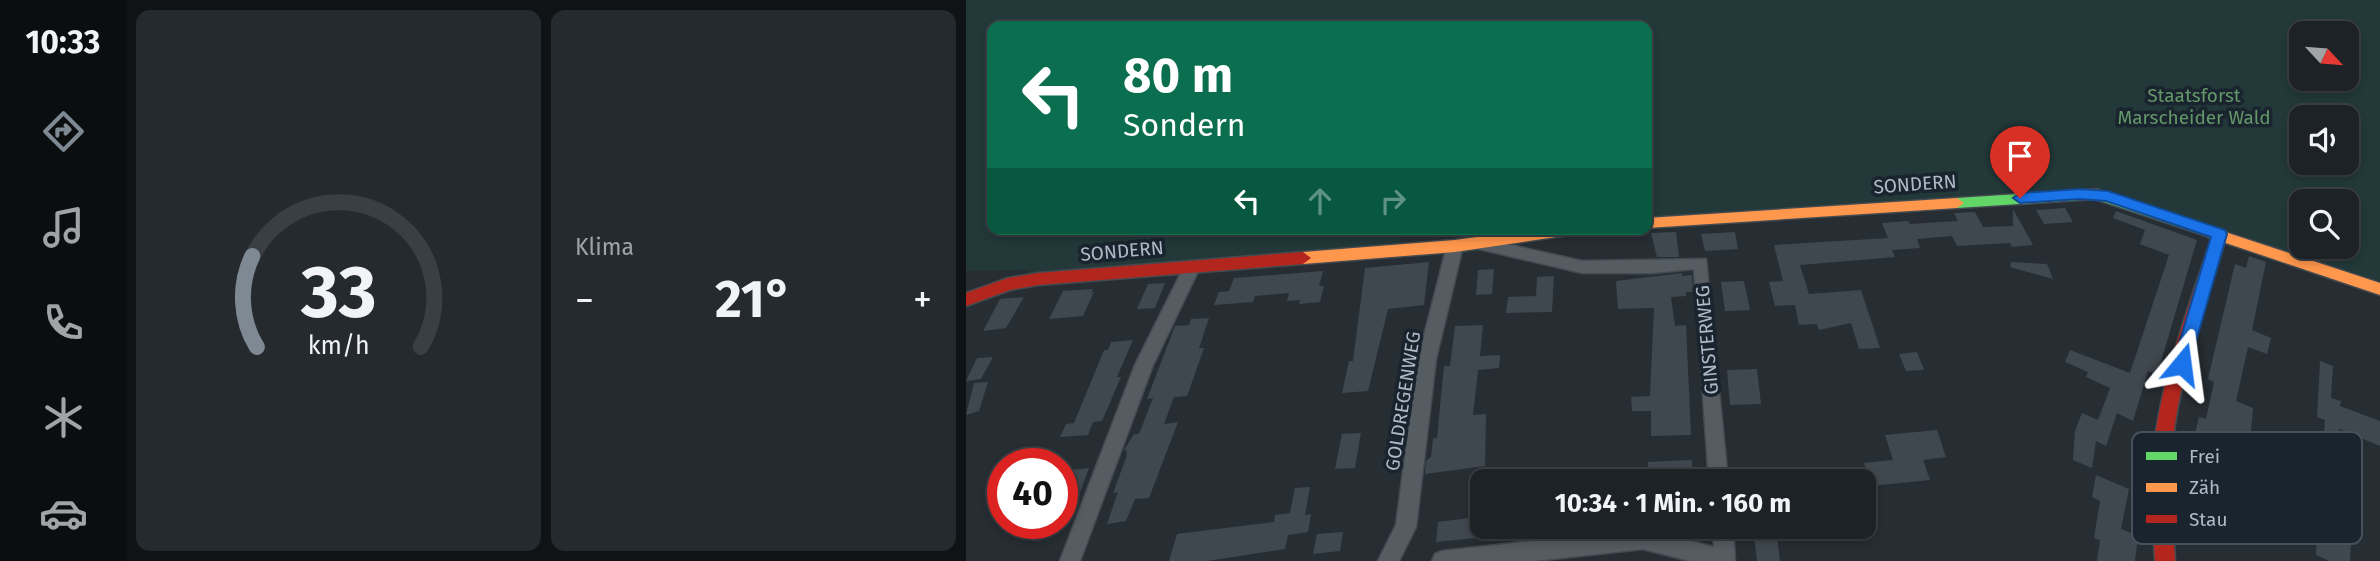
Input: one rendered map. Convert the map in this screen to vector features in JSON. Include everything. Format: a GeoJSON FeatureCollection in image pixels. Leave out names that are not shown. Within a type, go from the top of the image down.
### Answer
{"type":"FeatureCollection","features":[{"type":"Feature","properties":{"kind":"street","name":"SONDERN"},"geometry":{"type":"LineString","coordinates":[[1652,223],[2096,194],[2380,289]]}},
{"type":"Feature","properties":{"kind":"street"},"geometry":{"type":"LineString","coordinates":[[2167,432],[2174,390],[2220,234]]}},
{"type":"Feature","properties":{"kind":"street","name":"SONDERN"},"geometry":{"type":"LineString","coordinates":[[966,300],[1008,284],[1038,279],[1463,244],[1531,235]]}},
{"type":"Feature","properties":{"kind":"street","name":"GINSTERWEG"},"geometry":{"type":"LineString","coordinates":[[1463,244],[1514,250],[1582,267],[1653,267],[1701,263],[1718,469]]}},
{"type":"Feature","properties":{"kind":"street","name":"GOLDREGENWEG"},"geometry":{"type":"LineString","coordinates":[[1388,561],[1406,527],[1427,359],[1463,244]]}},
{"type":"Feature","properties":{"kind":"street"},"geometry":{"type":"LineString","coordinates":[[1070,561],[1143,365],[1192,267]]}},
{"type":"Feature","properties":{"kind":"street"},"geometry":{"type":"LineString","coordinates":[[1442,561],[1643,539],[1725,561],[1724,539]]}},
{"type":"Feature","properties":{"kind":"green space","name":"Staatsforst Marscheider Wald"},"geometry":{"type":"Polygon","coordinates":[[[966,0],[2380,0],[2380,283],[2310,259],[2359,259],[2359,189],[2289,189],[2289,252],[2094,187],[1652,219],[1652,21],[987,21],[987,235],[1403,235],[1399,244],[1029,275],[1030,270],[966,271],[966,0]]]}},
{"type":"Feature","properties":{"kind":"building"},"geometry":{"type":"Polygon","coordinates":[[[2065,208],[2073,222],[2044,224],[2036,210],[2065,208]]]}},
{"type":"Feature","properties":{"kind":"building"},"geometry":{"type":"Polygon","coordinates":[[[2013,209],[2033,245],[2012,247],[2010,243],[1957,246],[1952,236],[1917,239],[1920,248],[1892,250],[1895,257],[1800,265],[1809,294],[1861,290],[1880,348],[1859,349],[1851,323],[1819,330],[1817,324],[1799,325],[1795,305],[1775,306],[1769,282],[1783,281],[1774,245],[1888,238],[1882,223],[1958,221],[1954,213],[1975,212],[1983,227],[2013,226],[2013,209]]]}},
{"type":"Feature","properties":{"kind":"building"},"geometry":{"type":"Polygon","coordinates":[[[2116,211],[2197,240],[2157,375],[2148,371],[2133,421],[2117,413],[2106,446],[2096,441],[2092,468],[2073,460],[2075,431],[2082,413],[2098,420],[2110,388],[2086,377],[2088,372],[2065,362],[2070,350],[2130,373],[2169,255],[2140,244],[2145,230],[2113,218],[2116,211]]]}},
{"type":"Feature","properties":{"kind":"building"},"geometry":{"type":"Polygon","coordinates":[[[1676,232],[1679,257],[1657,257],[1652,233],[1676,232]]]}},
{"type":"Feature","properties":{"kind":"building"},"geometry":{"type":"Polygon","coordinates":[[[1735,232],[1738,249],[1705,251],[1701,234],[1735,232]]]}},
{"type":"Feature","properties":{"kind":"building"},"geometry":{"type":"Polygon","coordinates":[[[2249,256],[2266,262],[2252,330],[2271,338],[2267,354],[2248,347],[2236,401],[2253,408],[2251,432],[2195,432],[2199,417],[2206,419],[2214,382],[2208,379],[2235,264],[2246,268],[2249,256]]]}},
{"type":"Feature","properties":{"kind":"building"},"geometry":{"type":"Polygon","coordinates":[[[1429,262],[1424,305],[1388,309],[1368,391],[1342,393],[1349,361],[1353,361],[1365,268],[1429,262]]]}},
{"type":"Feature","properties":{"kind":"building"},"geometry":{"type":"Polygon","coordinates":[[[2011,262],[2047,264],[2053,279],[2010,267],[2011,262]]]}},
{"type":"Feature","properties":{"kind":"building"},"geometry":{"type":"Polygon","coordinates":[[[1494,269],[1492,294],[1476,295],[1478,270],[1494,269]]]}},
{"type":"Feature","properties":{"kind":"building"},"geometry":{"type":"Polygon","coordinates":[[[1323,271],[1319,286],[1324,286],[1320,302],[1299,304],[1300,300],[1287,301],[1289,293],[1255,296],[1253,302],[1214,305],[1219,292],[1229,291],[1234,278],[1323,271]]]}},
{"type":"Feature","properties":{"kind":"building"},"geometry":{"type":"Polygon","coordinates":[[[1682,273],[1682,276],[1692,275],[1693,292],[1686,292],[1686,296],[1671,297],[1675,326],[1686,325],[1691,435],[1651,436],[1651,411],[1632,411],[1631,397],[1650,396],[1654,308],[1618,309],[1616,281],[1682,273]]]}},
{"type":"Feature","properties":{"kind":"building"},"geometry":{"type":"Polygon","coordinates":[[[1554,276],[1552,312],[1506,313],[1508,297],[1536,296],[1537,277],[1554,276]]]}},
{"type":"Feature","properties":{"kind":"building"},"geometry":{"type":"Polygon","coordinates":[[[1744,281],[1750,310],[1725,311],[1721,282],[1744,281]]]}},
{"type":"Feature","properties":{"kind":"building"},"geometry":{"type":"Polygon","coordinates":[[[1165,283],[1155,308],[1137,309],[1148,284],[1165,283]]]}},
{"type":"Feature","properties":{"kind":"building"},"geometry":{"type":"Polygon","coordinates":[[[1093,289],[1083,316],[1049,319],[1063,291],[1093,289]]]}},
{"type":"Feature","properties":{"kind":"building"},"geometry":{"type":"Polygon","coordinates":[[[1024,297],[1006,328],[983,331],[1000,299],[1024,297]]]}},
{"type":"Feature","properties":{"kind":"building"},"geometry":{"type":"Polygon","coordinates":[[[1209,318],[1199,348],[1204,348],[1187,396],[1174,397],[1164,424],[1178,422],[1149,498],[1135,499],[1126,521],[1107,524],[1118,492],[1113,493],[1126,458],[1127,451],[1124,450],[1134,434],[1139,434],[1153,398],[1147,399],[1175,326],[1189,325],[1191,319],[1209,318]]]}},
{"type":"Feature","properties":{"kind":"building"},"geometry":{"type":"Polygon","coordinates":[[[1483,325],[1480,356],[1500,355],[1499,368],[1478,370],[1473,415],[1486,414],[1485,466],[1425,474],[1426,461],[1431,457],[1433,438],[1437,438],[1444,366],[1450,366],[1455,326],[1483,325]]]}},
{"type":"Feature","properties":{"kind":"building"},"geometry":{"type":"Polygon","coordinates":[[[1133,340],[1102,421],[1093,422],[1088,435],[1060,437],[1066,424],[1074,423],[1104,350],[1108,350],[1111,342],[1133,340]]]}},
{"type":"Feature","properties":{"kind":"building"},"geometry":{"type":"Polygon","coordinates":[[[1917,352],[1924,370],[1906,371],[1899,354],[1917,352]]]}},
{"type":"Feature","properties":{"kind":"building"},"geometry":{"type":"Polygon","coordinates":[[[993,357],[981,379],[966,381],[977,358],[993,357]]]}},
{"type":"Feature","properties":{"kind":"building"},"geometry":{"type":"Polygon","coordinates":[[[2320,361],[2333,366],[2331,398],[2341,401],[2340,406],[2380,421],[2380,446],[2362,439],[2362,432],[2339,429],[2339,432],[2324,432],[2325,420],[2317,417],[2320,361]]]}},
{"type":"Feature","properties":{"kind":"building"},"geometry":{"type":"Polygon","coordinates":[[[1757,369],[1761,404],[1730,405],[1727,370],[1757,369]]]}},
{"type":"Feature","properties":{"kind":"building"},"geometry":{"type":"Polygon","coordinates":[[[988,382],[979,411],[966,415],[974,383],[988,382]]]}},
{"type":"Feature","properties":{"kind":"building"},"geometry":{"type":"Polygon","coordinates":[[[1937,430],[1946,457],[1923,460],[1930,480],[1876,485],[1876,469],[1866,469],[1864,463],[1893,460],[1885,435],[1937,430]]]}},
{"type":"Feature","properties":{"kind":"building"},"geometry":{"type":"Polygon","coordinates":[[[1361,433],[1355,468],[1335,469],[1342,434],[1361,433]]]}},
{"type":"Feature","properties":{"kind":"building"},"geometry":{"type":"Polygon","coordinates":[[[1692,460],[1692,469],[1648,469],[1648,462],[1692,460]]]}},
{"type":"Feature","properties":{"kind":"building"},"geometry":{"type":"Polygon","coordinates":[[[1089,468],[1078,492],[1078,469],[1089,468]]]}},
{"type":"Feature","properties":{"kind":"building"},"geometry":{"type":"Polygon","coordinates":[[[2096,475],[2129,489],[2121,529],[2132,534],[2132,544],[2137,544],[2135,561],[2097,561],[2100,540],[2094,538],[2100,501],[2092,497],[2096,475]]]}},
{"type":"Feature","properties":{"kind":"building"},"geometry":{"type":"Polygon","coordinates":[[[1310,487],[1305,515],[1311,514],[1308,532],[1288,535],[1285,549],[1207,561],[1169,561],[1177,534],[1274,522],[1275,515],[1290,513],[1295,488],[1310,487]]]}},
{"type":"Feature","properties":{"kind":"building"},"geometry":{"type":"Polygon","coordinates":[[[1470,518],[1470,539],[1436,542],[1438,522],[1470,518]]]}},
{"type":"Feature","properties":{"kind":"building"},"geometry":{"type":"Polygon","coordinates":[[[1343,532],[1340,551],[1313,554],[1317,534],[1343,532]]]}},
{"type":"Feature","properties":{"kind":"building"},"geometry":{"type":"Polygon","coordinates":[[[1754,539],[1777,539],[1780,561],[1757,561],[1754,539]]]}},
{"type":"Feature","properties":{"kind":"building"},"geometry":{"type":"Polygon","coordinates":[[[2316,544],[2351,544],[2350,561],[2329,561],[2316,555],[2316,544]]]}},
{"type":"Feature","properties":{"kind":"traffic: fast"},"geometry":{"type":"LineString","coordinates":[[1957,203],[2096,194],[2213,233]]}},
{"type":"Feature","properties":{"kind":"traffic: slow"},"geometry":{"type":"LineString","coordinates":[[1652,223],[1957,203]]}},
{"type":"Feature","properties":{"kind":"traffic: slow"},"geometry":{"type":"LineString","coordinates":[[2213,233],[2380,289]]}},
{"type":"Feature","properties":{"kind":"traffic: slow"},"geometry":{"type":"LineString","coordinates":[[1303,258],[1455,246],[1533,235]]}},
{"type":"Feature","properties":{"kind":"traffic: jam"},"geometry":{"type":"LineString","coordinates":[[2165,432],[2186,340],[2220,234]]}},
{"type":"Feature","properties":{"kind":"traffic: jam"},"geometry":{"type":"LineString","coordinates":[[966,300],[1008,284],[1038,279],[1303,258]]}},
{"type":"Feature","properties":{"kind":"traffic: jam"},"geometry":{"type":"LineString","coordinates":[[2164,544],[2165,561]]}},
{"type":"Feature","properties":{"kind":"route"},"geometry":{"type":"LineString","coordinates":[[2020,198],[2080,194],[2108,196],[2220,234],[2182,364]]}}]}
